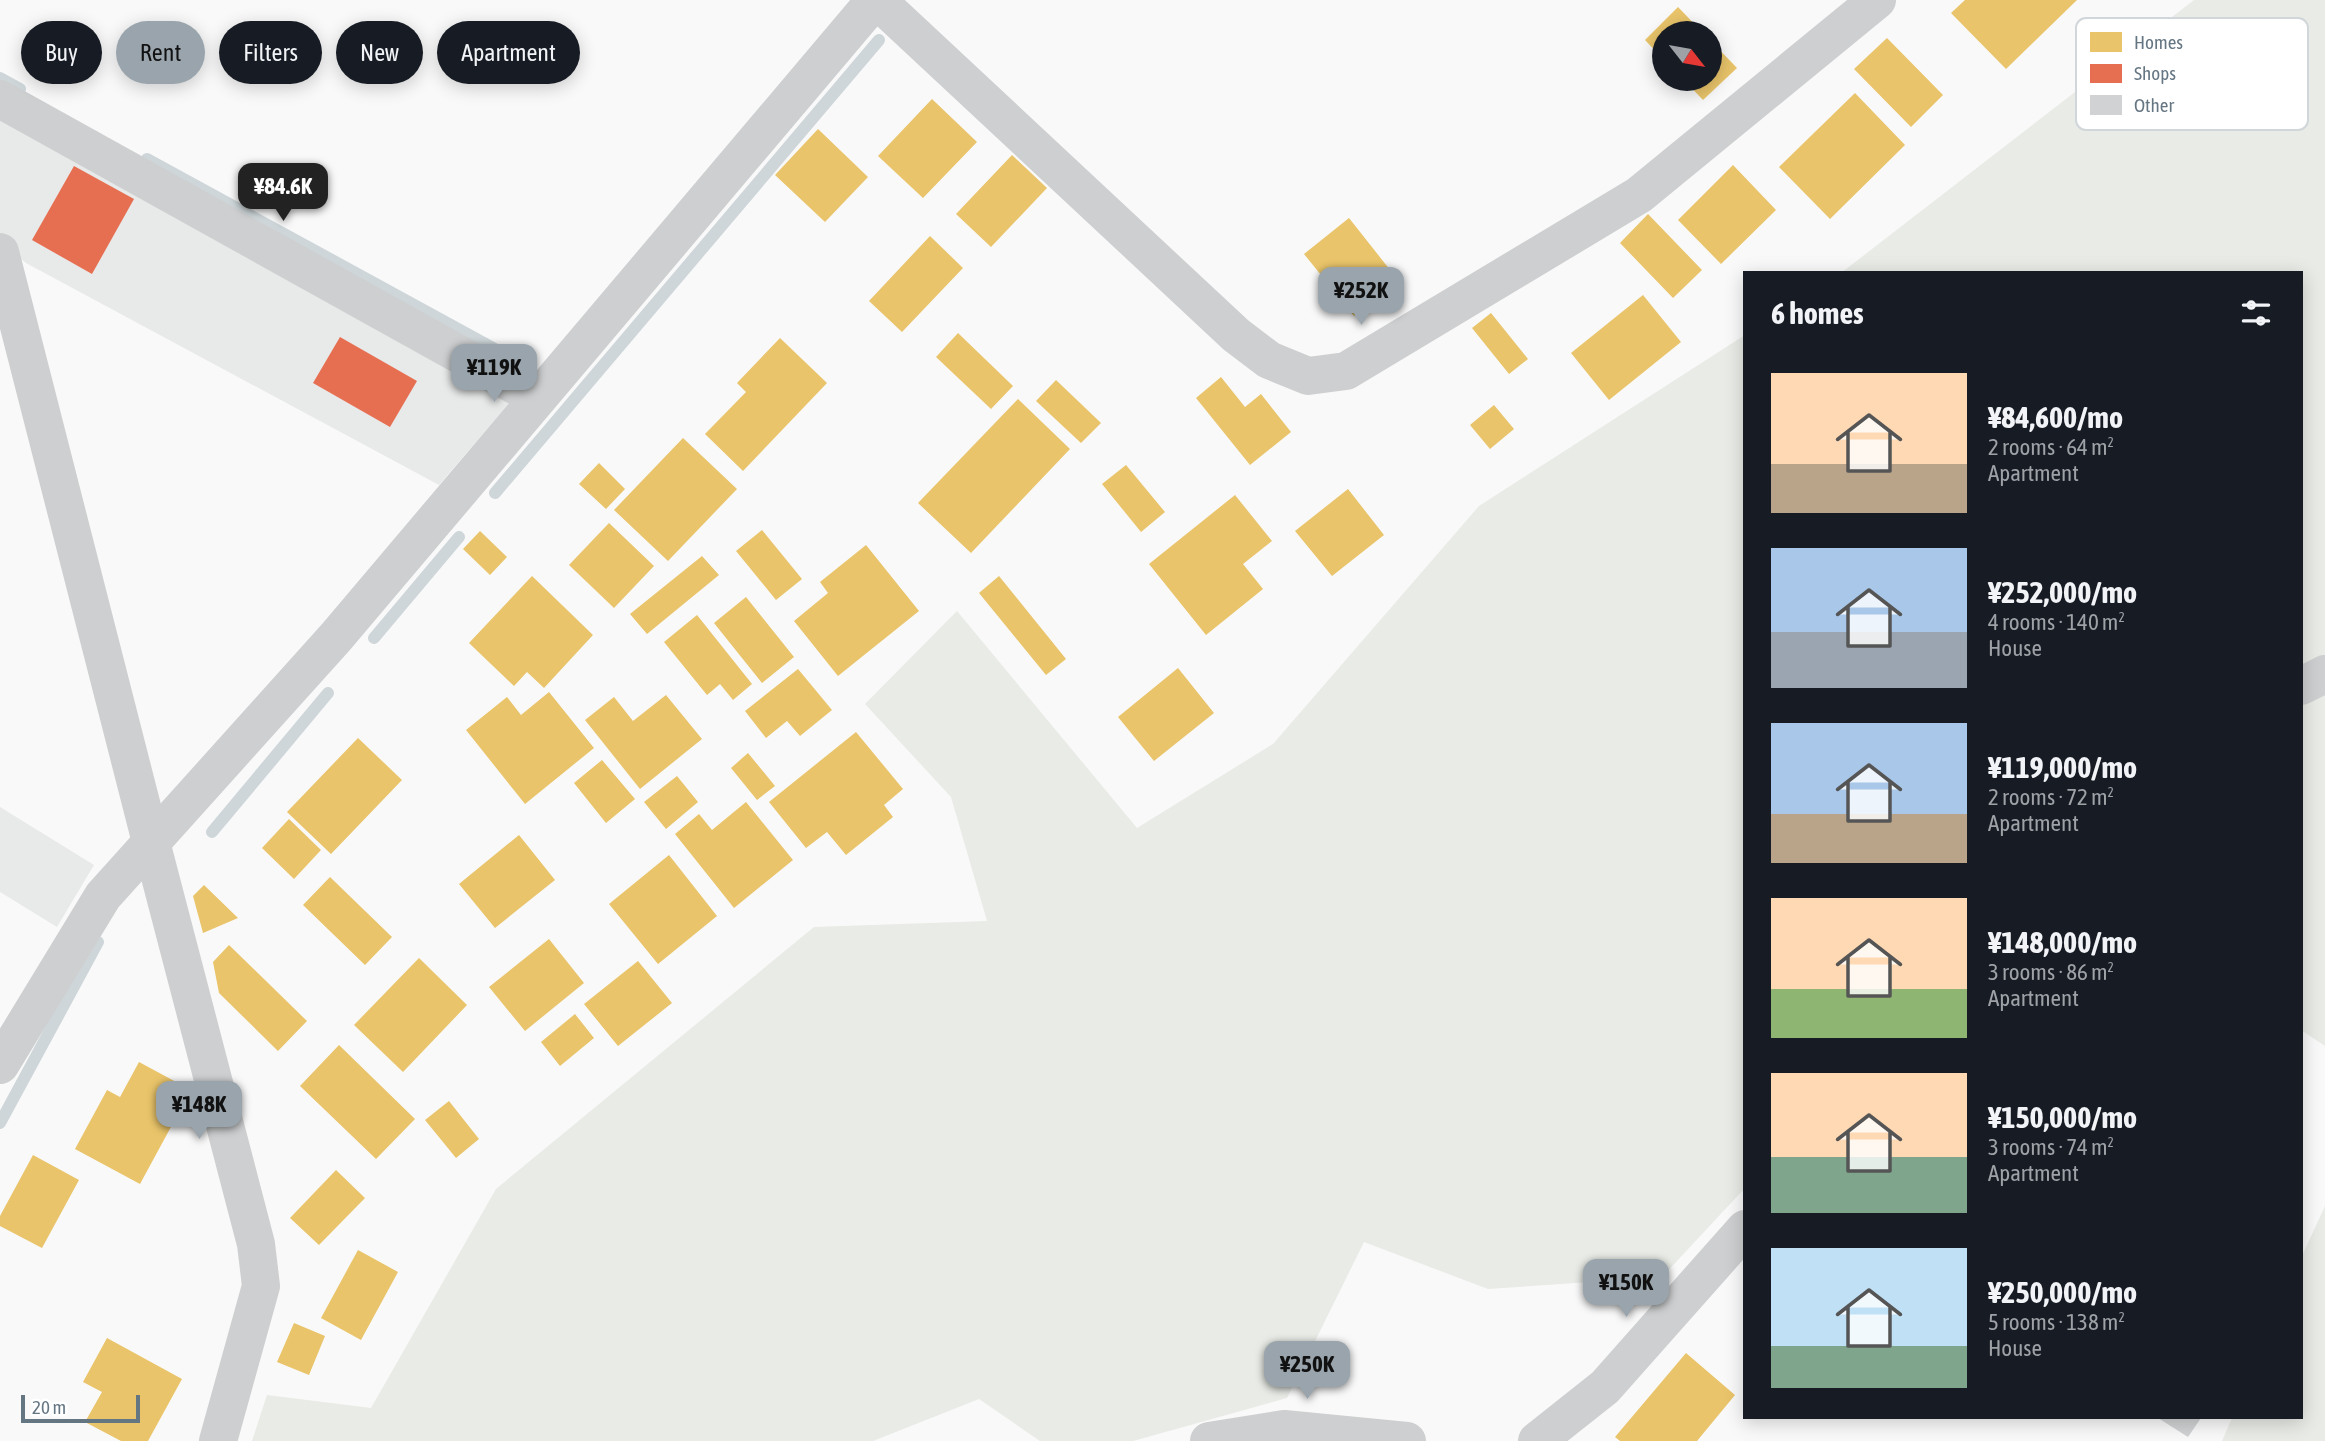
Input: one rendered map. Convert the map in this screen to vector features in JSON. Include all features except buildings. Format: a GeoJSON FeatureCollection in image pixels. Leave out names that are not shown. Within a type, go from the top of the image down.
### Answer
{"type":"FeatureCollection","features":[{"type":"Feature","properties":{"kind":"street"},"geometry":{"type":"LineString","coordinates":[[0,1065],[103,895],[336,637],[876,0],[1236,335],[1269,360],[1308,376],[1346,371],[1639,195],[1877,0]]}},
{"type":"Feature","properties":{"kind":"street"},"geometry":{"type":"LineString","coordinates":[[0,99],[538,398]]}},
{"type":"Feature","properties":{"kind":"street"},"geometry":{"type":"LineString","coordinates":[[0,252],[256,1244],[261,1286],[218,1441]]}},
{"type":"Feature","properties":{"kind":"street"},"geometry":{"type":"LineString","coordinates":[[2303,685],[2325,674]]}},
{"type":"Feature","properties":{"kind":"street"},"geometry":{"type":"LineString","coordinates":[[1537,1441],[1605,1387],[1743,1231]]}},
{"type":"Feature","properties":{"kind":"street"},"geometry":{"type":"LineString","coordinates":[[1209,1441],[1284,1429],[1408,1441]]}},
{"type":"Feature","properties":{"kind":"shaded area"},"geometry":{"type":"Polygon","coordinates":[[[2194,0],[2325,0],[2325,1046],[2303,1031],[2303,271],[1844,271],[2076,91],[2076,130],[2308,130],[2308,18],[2171,18],[2194,0]]]}},
{"type":"Feature","properties":{"kind":"shaded area"},"geometry":{"type":"Polygon","coordinates":[[[0,120],[510,402],[439,485],[26,263],[0,242],[0,120]]]}},
{"type":"Feature","properties":{"kind":"shaded area"},"geometry":{"type":"Polygon","coordinates":[[[1743,336],[1743,1190],[1662,1277],[1488,1289],[1364,1242],[1287,1398],[1133,1441],[1040,1441],[979,1399],[873,1441],[252,1441],[267,1395],[371,1408],[496,1189],[814,927],[987,921],[951,797],[865,704],[957,611],[1137,828],[1273,744],[1479,506],[1743,336]]]}},
{"type":"Feature","properties":{"kind":"shaded area"},"geometry":{"type":"Polygon","coordinates":[[[0,807],[94,865],[57,927],[0,892],[0,807]]]}},
{"type":"Feature","properties":{"kind":"shaded area"},"geometry":{"type":"Polygon","coordinates":[[[2325,1206],[2325,1441],[2222,1441],[2232,1419],[2303,1419],[2303,1254],[2325,1206]]]}},
{"type":"Feature","properties":{"kind":"waterway"},"geometry":{"type":"LineString","coordinates":[[495,493],[879,40]]}},
{"type":"Feature","properties":{"kind":"waterway"},"geometry":{"type":"LineString","coordinates":[[0,78],[20,89]]}},
{"type":"Feature","properties":{"kind":"waterway"},"geometry":{"type":"LineString","coordinates":[[147,159],[524,365]]}},
{"type":"Feature","properties":{"kind":"waterway"},"geometry":{"type":"LineString","coordinates":[[374,638],[459,537]]}},
{"type":"Feature","properties":{"kind":"waterway"},"geometry":{"type":"LineString","coordinates":[[212,832],[328,693]]}},
{"type":"Feature","properties":{"kind":"waterway"},"geometry":{"type":"LineString","coordinates":[[0,1123],[98,942]]}}]}
